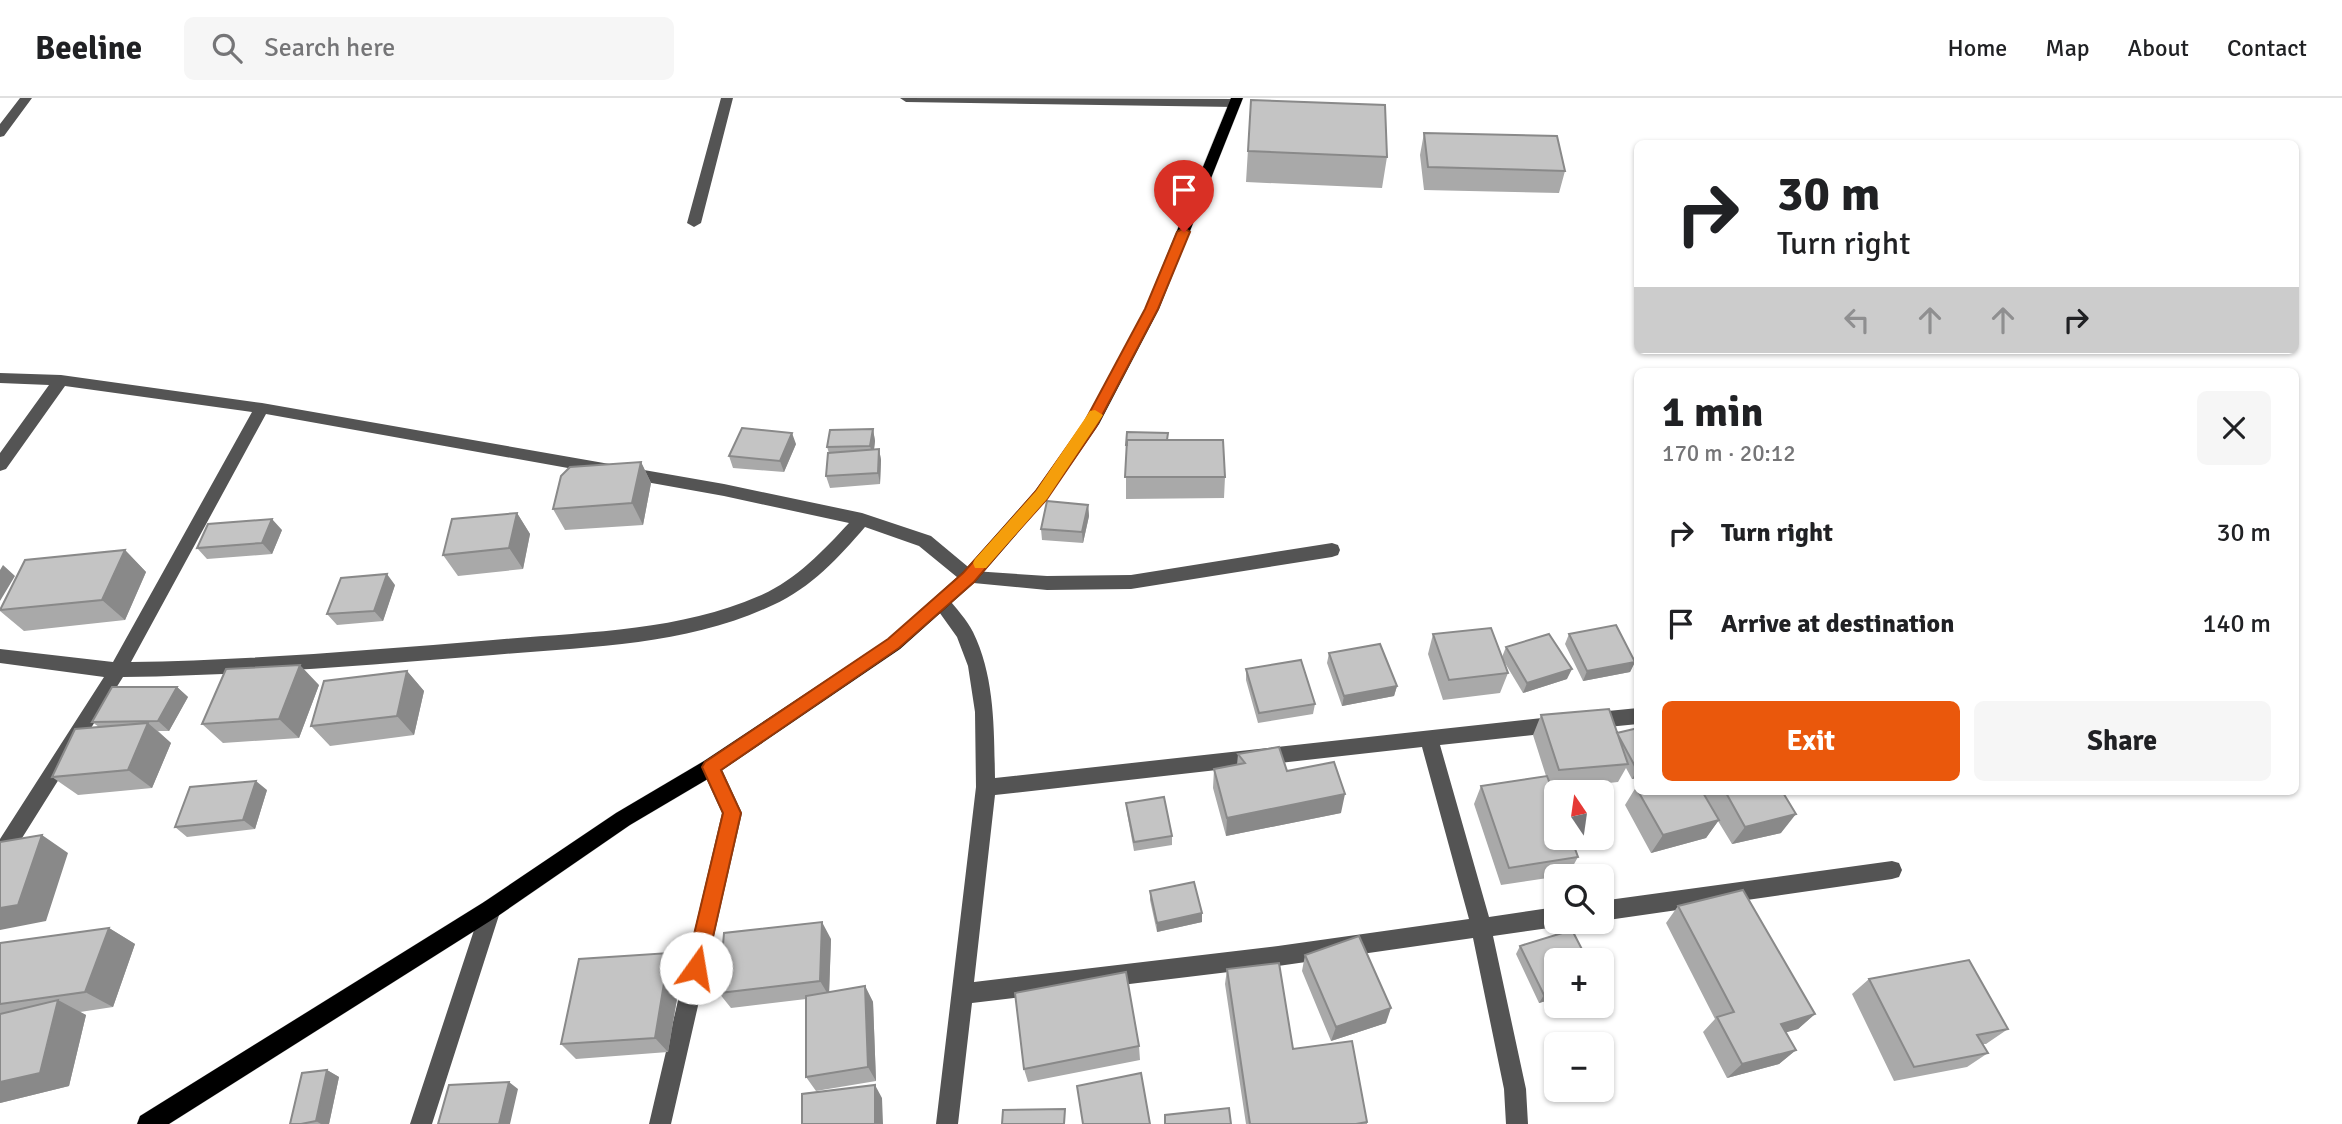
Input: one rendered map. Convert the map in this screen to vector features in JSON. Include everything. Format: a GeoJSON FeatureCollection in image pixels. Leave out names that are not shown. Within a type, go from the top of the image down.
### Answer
{"type":"FeatureCollection","features":[{"type":"Feature","properties":{"kind":"main road"},"geometry":{"type":"LineString","coordinates":[[148,1124],[491,909],[623,819],[711,767],[894,644],[969,577],[1041,495],[1091,424],[1152,309],[1236,101]]}},
{"type":"Feature","properties":{"kind":"street"},"geometry":{"type":"LineString","coordinates":[[0,133],[26,98]]}},
{"type":"Feature","properties":{"kind":"street"},"geometry":{"type":"LineString","coordinates":[[694,223],[727,98]]}},
{"type":"Feature","properties":{"kind":"street"},"geometry":{"type":"LineString","coordinates":[[906,98],[1236,101]]}},
{"type":"Feature","properties":{"kind":"street"},"geometry":{"type":"LineString","coordinates":[[0,377],[61,380],[262,408],[724,490],[862,520],[925,541],[969,577],[1048,583],[1131,582],[1332,550]]}},
{"type":"Feature","properties":{"kind":"street"},"geometry":{"type":"LineString","coordinates":[[0,465],[61,380]]}},
{"type":"Feature","properties":{"kind":"street"},"geometry":{"type":"LineString","coordinates":[[0,856],[118,670],[262,408]]}},
{"type":"Feature","properties":{"kind":"street"},"geometry":{"type":"LineString","coordinates":[[0,656],[118,670],[324,661],[531,644],[679,628],[766,601],[794,586],[816,569],[862,520]]}},
{"type":"Feature","properties":{"kind":"street"},"geometry":{"type":"LineString","coordinates":[[941,602],[965,634],[977,666],[984,712],[986,788],[947,1124]]}},
{"type":"Feature","properties":{"kind":"street"},"geometry":{"type":"LineString","coordinates":[[986,788],[1634,716]]}},
{"type":"Feature","properties":{"kind":"street"},"geometry":{"type":"LineString","coordinates":[[1429,738],[1481,926],[1515,1089],[1517,1124]]}},
{"type":"Feature","properties":{"kind":"street"},"geometry":{"type":"LineString","coordinates":[[660,1124],[732,813],[711,767]]}},
{"type":"Feature","properties":{"kind":"street"},"geometry":{"type":"LineString","coordinates":[[1614,909],[1892,870]]}},
{"type":"Feature","properties":{"kind":"street"},"geometry":{"type":"LineString","coordinates":[[421,1124],[491,909]]}},
{"type":"Feature","properties":{"kind":"street"},"geometry":{"type":"LineString","coordinates":[[961,994],[1278,956],[1544,918]]}},
{"type":"Feature","properties":{"kind":"building"},"geometry":{"type":"Polygon","coordinates":[[[1251,100],[1385,105],[1387,157],[1248,151],[1251,100]]]}},
{"type":"Feature","properties":{"kind":"building"},"geometry":{"type":"Polygon","coordinates":[[[1424,133],[1557,136],[1565,171],[1428,167],[1424,133]]]}},
{"type":"Feature","properties":{"kind":"building"},"geometry":{"type":"Polygon","coordinates":[[[742,428],[792,433],[780,461],[729,456],[742,428]]]}},
{"type":"Feature","properties":{"kind":"building"},"geometry":{"type":"Polygon","coordinates":[[[873,429],[870,446],[827,447],[830,430],[873,429]]]}},
{"type":"Feature","properties":{"kind":"building"},"geometry":{"type":"Polygon","coordinates":[[[1127,432],[1168,433],[1167,440],[1127,440],[1126,445],[1127,432]]]}},
{"type":"Feature","properties":{"kind":"building"},"geometry":{"type":"Polygon","coordinates":[[[1127,440],[1223,440],[1225,477],[1125,477],[1127,440]]]}},
{"type":"Feature","properties":{"kind":"building"},"geometry":{"type":"Polygon","coordinates":[[[879,449],[878,473],[826,476],[828,453],[879,449]]]}},
{"type":"Feature","properties":{"kind":"building"},"geometry":{"type":"Polygon","coordinates":[[[641,462],[632,503],[553,509],[561,476],[570,467],[641,462]]]}},
{"type":"Feature","properties":{"kind":"building"},"geometry":{"type":"Polygon","coordinates":[[[1047,501],[1088,505],[1082,532],[1041,529],[1047,501]]]}},
{"type":"Feature","properties":{"kind":"building"},"geometry":{"type":"Polygon","coordinates":[[[517,513],[509,548],[443,555],[452,519],[517,513]]]}},
{"type":"Feature","properties":{"kind":"building"},"geometry":{"type":"Polygon","coordinates":[[[272,519],[262,543],[197,548],[208,524],[272,519]]]}},
{"type":"Feature","properties":{"kind":"building"},"geometry":{"type":"Polygon","coordinates":[[[125,550],[102,600],[0,610],[25,560],[125,550]]]}},
{"type":"Feature","properties":{"kind":"building"},"geometry":{"type":"Polygon","coordinates":[[[387,574],[374,611],[327,614],[341,578],[387,574]]]}},
{"type":"Feature","properties":{"kind":"building"},"geometry":{"type":"Polygon","coordinates":[[[1616,625],[1634,662],[1587,671],[1569,634],[1616,625]]]}},
{"type":"Feature","properties":{"kind":"building"},"geometry":{"type":"Polygon","coordinates":[[[1491,628],[1508,673],[1449,680],[1433,634],[1491,628]]]}},
{"type":"Feature","properties":{"kind":"building"},"geometry":{"type":"Polygon","coordinates":[[[1549,634],[1572,669],[1527,683],[1506,647],[1549,634]]]}},
{"type":"Feature","properties":{"kind":"building"},"geometry":{"type":"Polygon","coordinates":[[[1380,644],[1397,686],[1344,696],[1329,653],[1380,644]]]}},
{"type":"Feature","properties":{"kind":"building"},"geometry":{"type":"Polygon","coordinates":[[[1301,660],[1315,704],[1259,713],[1246,669],[1301,660]]]}},
{"type":"Feature","properties":{"kind":"building"},"geometry":{"type":"Polygon","coordinates":[[[300,665],[279,719],[202,724],[226,669],[300,665]]]}},
{"type":"Feature","properties":{"kind":"building"},"geometry":{"type":"Polygon","coordinates":[[[407,671],[397,716],[311,726],[324,681],[407,671]]]}},
{"type":"Feature","properties":{"kind":"building"},"geometry":{"type":"Polygon","coordinates":[[[112,687],[177,687],[158,721],[92,722],[112,687]]]}},
{"type":"Feature","properties":{"kind":"building"},"geometry":{"type":"Polygon","coordinates":[[[1609,709],[1628,764],[1559,770],[1541,715],[1609,709]]]}},
{"type":"Feature","properties":{"kind":"building"},"geometry":{"type":"Polygon","coordinates":[[[148,723],[128,770],[52,777],[75,729],[148,723]]]}},
{"type":"Feature","properties":{"kind":"building"},"geometry":{"type":"Polygon","coordinates":[[[1634,729],[1634,764],[1617,733],[1634,729]]]}},
{"type":"Feature","properties":{"kind":"building"},"geometry":{"type":"Polygon","coordinates":[[[1279,747],[1287,771],[1334,762],[1345,794],[1227,818],[1214,769],[1245,763],[1238,754],[1279,747]]]}},
{"type":"Feature","properties":{"kind":"building"},"geometry":{"type":"Polygon","coordinates":[[[1547,776],[1548,780],[1544,780],[1544,850],[1575,850],[1578,857],[1509,868],[1481,786],[1547,776]]]}},
{"type":"Feature","properties":{"kind":"building"},"geometry":{"type":"Polygon","coordinates":[[[256,781],[243,820],[175,827],[190,787],[256,781]]]}},
{"type":"Feature","properties":{"kind":"building"},"geometry":{"type":"Polygon","coordinates":[[[1640,795],[1704,795],[1719,820],[1663,835],[1640,795]]]}},
{"type":"Feature","properties":{"kind":"building"},"geometry":{"type":"Polygon","coordinates":[[[1727,795],[1784,795],[1796,814],[1745,827],[1727,795]]]}},
{"type":"Feature","properties":{"kind":"building"},"geometry":{"type":"Polygon","coordinates":[[[1164,797],[1172,836],[1134,842],[1126,803],[1164,797]]]}},
{"type":"Feature","properties":{"kind":"building"},"geometry":{"type":"Polygon","coordinates":[[[42,835],[18,905],[0,908],[0,842],[42,835]]]}},
{"type":"Feature","properties":{"kind":"building"},"geometry":{"type":"Polygon","coordinates":[[[1194,882],[1202,913],[1157,923],[1150,891],[1194,882]]]}},
{"type":"Feature","properties":{"kind":"building"},"geometry":{"type":"Polygon","coordinates":[[[1743,890],[1815,1014],[1781,1024],[1796,1050],[1742,1064],[1717,1017],[1734,1012],[1678,906],[1743,890]]]}},
{"type":"Feature","properties":{"kind":"building"},"geometry":{"type":"Polygon","coordinates":[[[822,922],[820,981],[719,993],[724,933],[822,922]]]}},
{"type":"Feature","properties":{"kind":"building"},"geometry":{"type":"Polygon","coordinates":[[[109,928],[85,992],[0,1004],[0,943],[109,928]]]}},
{"type":"Feature","properties":{"kind":"building"},"geometry":{"type":"Polygon","coordinates":[[[1559,934],[1574,934],[1581,948],[1544,948],[1544,995],[1520,946],[1559,934]]]}},
{"type":"Feature","properties":{"kind":"building"},"geometry":{"type":"Polygon","coordinates":[[[1359,936],[1391,1008],[1336,1027],[1305,955],[1359,936]]]}},
{"type":"Feature","properties":{"kind":"building"},"geometry":{"type":"Polygon","coordinates":[[[669,953],[655,1038],[561,1044],[579,959],[669,953]]]}},
{"type":"Feature","properties":{"kind":"building"},"geometry":{"type":"Polygon","coordinates":[[[1969,960],[2008,1029],[1977,1035],[1988,1053],[1914,1067],[1869,979],[1969,960]]]}},
{"type":"Feature","properties":{"kind":"building"},"geometry":{"type":"Polygon","coordinates":[[[1279,963],[1293,1049],[1352,1041],[1367,1122],[1250,1124],[1227,969],[1279,963]]]}},
{"type":"Feature","properties":{"kind":"building"},"geometry":{"type":"Polygon","coordinates":[[[1126,972],[1139,1046],[1024,1069],[1015,993],[1126,972]]]}},
{"type":"Feature","properties":{"kind":"building"},"geometry":{"type":"Polygon","coordinates":[[[865,986],[868,1067],[806,1077],[806,996],[865,986]]]}},
{"type":"Feature","properties":{"kind":"building"},"geometry":{"type":"Polygon","coordinates":[[[58,1000],[40,1073],[0,1082],[0,1014],[58,1000]]]}},
{"type":"Feature","properties":{"kind":"building"},"geometry":{"type":"Polygon","coordinates":[[[327,1070],[316,1121],[290,1124],[302,1073],[327,1070]]]}},
{"type":"Feature","properties":{"kind":"building"},"geometry":{"type":"Polygon","coordinates":[[[1141,1073],[1150,1124],[1083,1124],[1077,1086],[1141,1073]]]}},
{"type":"Feature","properties":{"kind":"building"},"geometry":{"type":"Polygon","coordinates":[[[509,1082],[499,1124],[438,1124],[449,1085],[509,1082]]]}},
{"type":"Feature","properties":{"kind":"building"},"geometry":{"type":"Polygon","coordinates":[[[875,1085],[875,1124],[802,1124],[802,1094],[875,1085]]]}},
{"type":"Feature","properties":{"kind":"building"},"geometry":{"type":"Polygon","coordinates":[[[1229,1108],[1231,1124],[1165,1124],[1165,1115],[1229,1108]]]}},
{"type":"Feature","properties":{"kind":"building"},"geometry":{"type":"Polygon","coordinates":[[[1065,1109],[1064,1124],[1002,1124],[1003,1110],[1065,1109]]]}},
{"type":"Feature","properties":{"kind":"slow traffic"},"geometry":{"type":"LineString","coordinates":[[981,563],[1041,495],[1095,415]]}},
{"type":"Feature","properties":{"kind":"route"},"geometry":{"type":"LineString","coordinates":[[696,968],[732,813],[711,767],[894,644],[969,577],[1041,495],[1091,424],[1152,309],[1184,232]]}}]}
